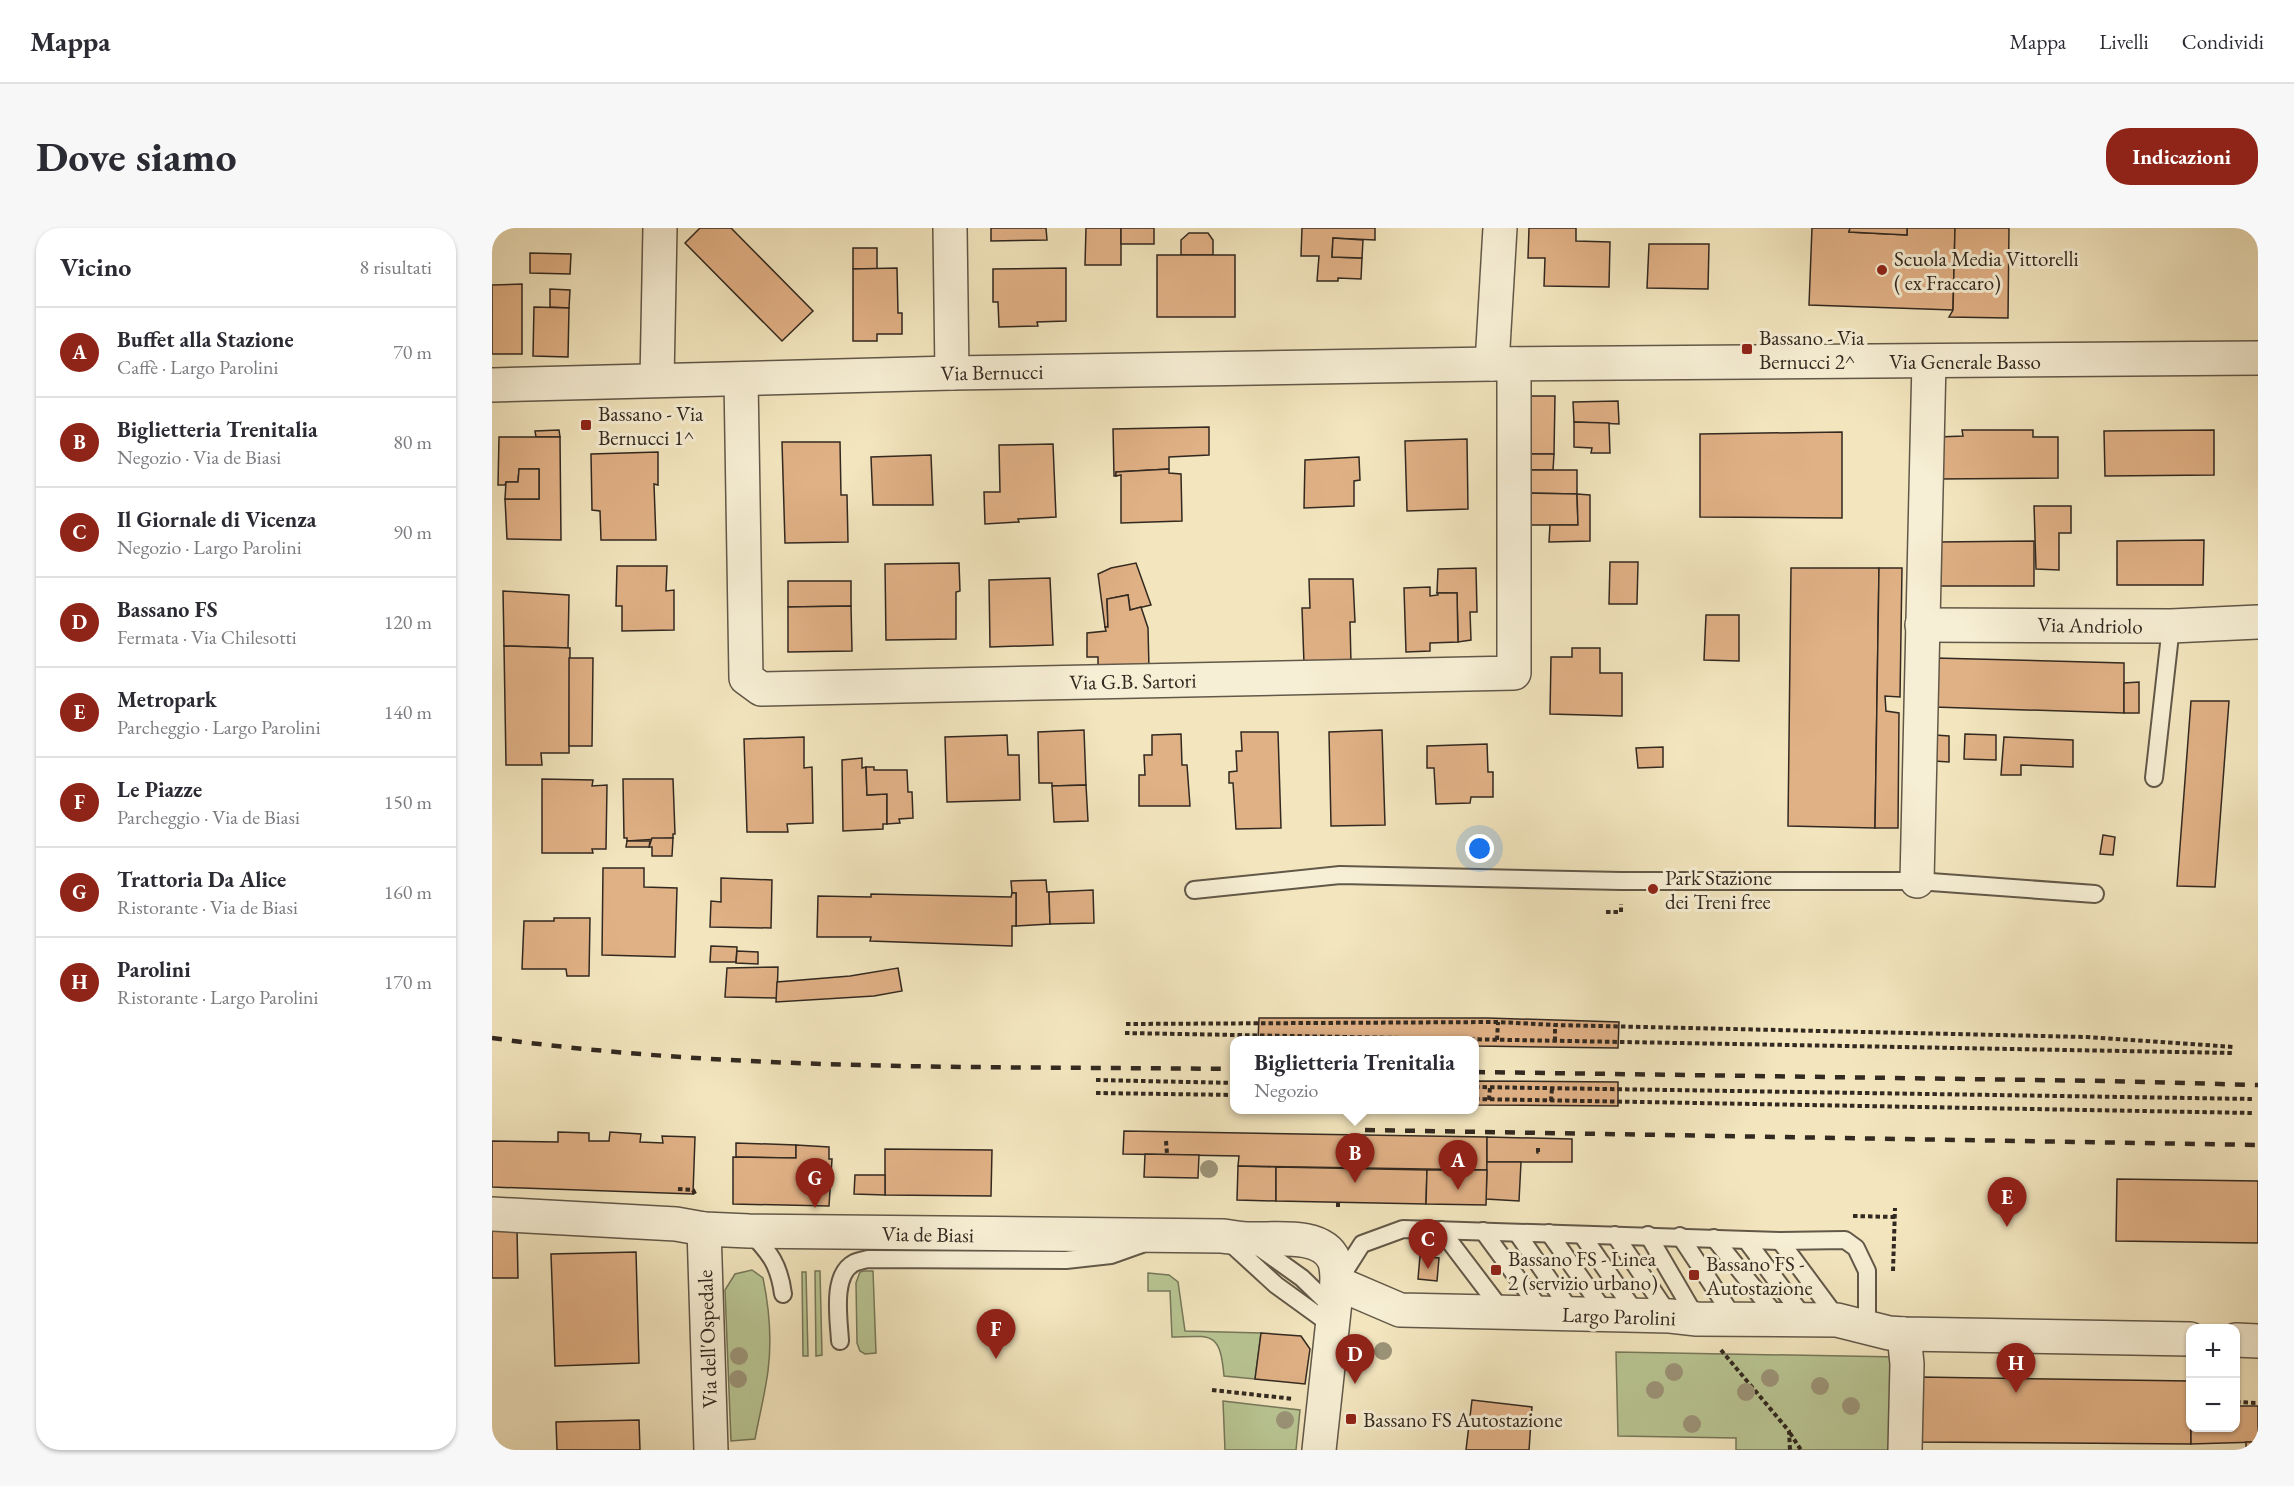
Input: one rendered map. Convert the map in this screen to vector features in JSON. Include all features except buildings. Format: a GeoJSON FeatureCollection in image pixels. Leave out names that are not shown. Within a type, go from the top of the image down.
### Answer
{"type":"FeatureCollection","features":[{"type":"Feature","properties":{"kind":"street"},"geometry":{"type":"LineString","coordinates":[[657,380],[660,228]]}},
{"type":"Feature","properties":{"kind":"street"},"geometry":{"type":"LineString","coordinates":[[950,228],[952,373]]}},
{"type":"Feature","properties":{"kind":"street"},"geometry":{"type":"LineString","coordinates":[[1500,228],[1503,364]]}},
{"type":"Feature","properties":{"kind":"street","name":"Via Generale Basso"},"geometry":{"type":"LineString","coordinates":[[1503,364],[2258,358]]}},
{"type":"Feature","properties":{"kind":"street"},"geometry":{"type":"LineString","coordinates":[[1917,881],[1929,361]]}},
{"type":"Feature","properties":{"kind":"street","name":"Via Bernucci"},"geometry":{"type":"LineString","coordinates":[[492,385],[952,373],[1503,364]]}},
{"type":"Feature","properties":{"kind":"street","name":"Via G.B. Sartori"},"geometry":{"type":"LineString","coordinates":[[741,379],[746,678],[761,689],[785,689],[1514,673],[1503,364]]}},
{"type":"Feature","properties":{"kind":"street","name":"Via Andriolo"},"geometry":{"type":"LineString","coordinates":[[1922,625],[2171,626],[2258,622]]}},
{"type":"Feature","properties":{"kind":"street","name":"Via de Biasi"},"geometry":{"type":"LineString","coordinates":[[492,1214],[676,1224],[704,1229],[749,1231],[1294,1239],[1311,1242],[1329,1253],[1335,1261],[1336,1307]]}},
{"type":"Feature","properties":{"kind":"street","name":"Via dell'Ospedale"},"geometry":{"type":"LineString","coordinates":[[704,1229],[711,1450]]}},
{"type":"Feature","properties":{"kind":"street"},"geometry":{"type":"LineString","coordinates":[[1319,1450],[1336,1307]]}},
{"type":"Feature","properties":{"kind":"street","name":"Largo Parolini"},"geometry":{"type":"LineString","coordinates":[[1336,1307],[1837,1320],[1904,1334],[2186,1339]]}},
{"type":"Feature","properties":{"kind":"street"},"geometry":{"type":"LineString","coordinates":[[1904,1334],[1907,1364],[1905,1450]]}},
{"type":"Feature","properties":{"kind":"street"},"geometry":{"type":"LineString","coordinates":[[2240,1340],[2258,1341]]}},
{"type":"Feature","properties":{"kind":"lane"},"geometry":{"type":"LineString","coordinates":[[2154,778],[2171,626]]}},
{"type":"Feature","properties":{"kind":"lane"},"geometry":{"type":"LineString","coordinates":[[1194,890],[1340,875],[1621,881],[1917,881],[2095,894]]}},
{"type":"Feature","properties":{"kind":"lane"},"geometry":{"type":"LineString","coordinates":[[1235,1238],[1276,1285],[1336,1307],[1362,1244],[1403,1228],[1780,1241],[1845,1240],[1856,1248],[1867,1272],[1854,1325]]}},
{"type":"Feature","properties":{"kind":"lane"},"geometry":{"type":"LineString","coordinates":[[1441,1230],[1504,1312]]}},
{"type":"Feature","properties":{"kind":"lane"},"geometry":{"type":"LineString","coordinates":[[749,1231],[770,1253],[780,1272],[783,1294]]}},
{"type":"Feature","properties":{"kind":"lane"},"geometry":{"type":"LineString","coordinates":[[1483,1231],[1558,1314]]}},
{"type":"Feature","properties":{"kind":"lane"},"geometry":{"type":"LineString","coordinates":[[1517,1233],[1558,1314]]}},
{"type":"Feature","properties":{"kind":"lane"},"geometry":{"type":"LineString","coordinates":[[1550,1233],[1622,1316]]}},
{"type":"Feature","properties":{"kind":"lane"},"geometry":{"type":"LineString","coordinates":[[1582,1235],[1622,1316]]}},
{"type":"Feature","properties":{"kind":"lane"},"geometry":{"type":"LineString","coordinates":[[1615,1235],[1684,1317]]}},
{"type":"Feature","properties":{"kind":"lane"},"geometry":{"type":"LineString","coordinates":[[1648,1235],[1684,1317]]}},
{"type":"Feature","properties":{"kind":"lane"},"geometry":{"type":"LineString","coordinates":[[840,1341],[837,1298],[840,1283],[854,1262],[868,1259],[1066,1260],[1111,1255],[1163,1236]]}},
{"type":"Feature","properties":{"kind":"lane"},"geometry":{"type":"LineString","coordinates":[[1680,1236],[1734,1318]]}},
{"type":"Feature","properties":{"kind":"lane"},"geometry":{"type":"LineString","coordinates":[[1714,1238],[1792,1319]]}},
{"type":"Feature","properties":{"kind":"lane"},"geometry":{"type":"LineString","coordinates":[[1746,1240],[1792,1319]]}},
{"type":"Feature","properties":{"kind":"lane"},"geometry":{"type":"LineString","coordinates":[[1780,1241],[1854,1325]]}},
{"type":"Feature","properties":{"kind":"path"},"geometry":{"type":"LineString","coordinates":[[1126,1024],[1498,1022],[2087,1037],[2234,1047]]}},
{"type":"Feature","properties":{"kind":"path"},"geometry":{"type":"LineString","coordinates":[[1497,1040],[1498,1022]]}},
{"type":"Feature","properties":{"kind":"path"},"geometry":{"type":"LineString","coordinates":[[1555,1025],[1555,1041]]}},
{"type":"Feature","properties":{"kind":"path"},"geometry":{"type":"LineString","coordinates":[[1547,1032],[1555,1032]]}},
{"type":"Feature","properties":{"kind":"path"},"geometry":{"type":"LineString","coordinates":[[1125,1034],[1249,1036]]}},
{"type":"Feature","properties":{"kind":"path"},"geometry":{"type":"LineString","coordinates":[[1479,1040],[2234,1053]]}},
{"type":"Feature","properties":{"kind":"path"},"geometry":{"type":"LineString","coordinates":[[1096,1080],[1230,1083]]}},
{"type":"Feature","properties":{"kind":"path"},"geometry":{"type":"LineString","coordinates":[[1479,1087],[2253,1099]]}},
{"type":"Feature","properties":{"kind":"path"},"geometry":{"type":"LineString","coordinates":[[1489,1100],[1490,1087]]}},
{"type":"Feature","properties":{"kind":"path"},"geometry":{"type":"LineString","coordinates":[[1551,1101],[1552,1088]]}},
{"type":"Feature","properties":{"kind":"path"},"geometry":{"type":"LineString","coordinates":[[1096,1093],[1230,1095]]}},
{"type":"Feature","properties":{"kind":"path"},"geometry":{"type":"LineString","coordinates":[[1545,1094],[1551,1094]]}},
{"type":"Feature","properties":{"kind":"path"},"geometry":{"type":"LineString","coordinates":[[1479,1099],[2253,1113]]}},
{"type":"Feature","properties":{"kind":"path"},"geometry":{"type":"LineString","coordinates":[[1166,1141],[1167,1154]]}},
{"type":"Feature","properties":{"kind":"path"},"geometry":{"type":"LineString","coordinates":[[1720,1350],[1789,1431],[1801,1450]]}},
{"type":"Feature","properties":{"kind":"path"},"geometry":{"type":"LineString","coordinates":[[1212,1390],[1298,1400]]}},
{"type":"Feature","properties":{"kind":"path"},"geometry":{"type":"LineString","coordinates":[[2240,1402],[2258,1402]]}},
{"type":"Feature","properties":{"kind":"path"},"geometry":{"type":"LineString","coordinates":[[1789,1431],[1790,1450]]}},
{"type":"Feature","properties":{"kind":"green space"},"geometry":{"type":"Polygon","coordinates":[[[752,1270],[763,1278],[765,1289],[770,1336],[768,1371],[755,1439],[731,1441],[725,1290],[735,1274],[752,1270]]]}},
{"type":"Feature","properties":{"kind":"green space"},"geometry":{"type":"Polygon","coordinates":[[[815,1271],[820,1271],[822,1355],[816,1356],[815,1271]]]}},
{"type":"Feature","properties":{"kind":"green space"},"geometry":{"type":"Polygon","coordinates":[[[873,1271],[876,1353],[865,1354],[860,1351],[857,1343],[856,1283],[860,1272],[873,1271]]]}},
{"type":"Feature","properties":{"kind":"green space"},"geometry":{"type":"Polygon","coordinates":[[[802,1272],[806,1272],[808,1356],[803,1356],[802,1272]]]}},
{"type":"Feature","properties":{"kind":"green space"},"geometry":{"type":"Polygon","coordinates":[[[1148,1273],[1169,1275],[1178,1282],[1185,1331],[1261,1333],[1255,1379],[1224,1376],[1220,1351],[1212,1339],[1196,1336],[1172,1337],[1170,1291],[1148,1291],[1148,1273]]]}},
{"type":"Feature","properties":{"kind":"green space"},"geometry":{"type":"Polygon","coordinates":[[[1616,1352],[1898,1357],[1895,1450],[1736,1450],[1736,1438],[1618,1436],[1616,1352]]]}},
{"type":"Feature","properties":{"kind":"green space"},"geometry":{"type":"Polygon","coordinates":[[[1223,1401],[1300,1410],[1296,1450],[1225,1450],[1223,1401]]]}},
{"type":"Feature","properties":{"kind":"railway"},"geometry":{"type":"LineString","coordinates":[[492,1038],[584,1049],[770,1062],[956,1067],[1230,1069]]}},
{"type":"Feature","properties":{"kind":"railway"},"geometry":{"type":"LineString","coordinates":[[1479,1072],[2258,1085]]}},
{"type":"Feature","properties":{"kind":"railway"},"geometry":{"type":"LineString","coordinates":[[1365,1130],[2258,1145]]}},
{"type":"Feature","properties":{"kind":"place","name":"Scuola Media Vittorelli ( ex Fraccaro)"},"geometry":{"type":"Point","coordinates":[1882,270]}},
{"type":"Feature","properties":{"kind":"place","name":"Bassano - Via Bernucci 2^"},"geometry":{"type":"Point","coordinates":[1747,349]}},
{"type":"Feature","properties":{"kind":"place","name":"Bassano - Via Bernucci 1^"},"geometry":{"type":"Point","coordinates":[586,425]}},
{"type":"Feature","properties":{"kind":"place","name":"Park Stazione dei Treni free"},"geometry":{"type":"Point","coordinates":[1653,889]}},
{"type":"Feature","properties":{"kind":"place","name":"Biglietteria Trenitalia"},"geometry":{"type":"Point","coordinates":[1355,1183]}},
{"type":"Feature","properties":{"kind":"place","name":"Buffet alla Stazione"},"geometry":{"type":"Point","coordinates":[1458,1190]}},
{"type":"Feature","properties":{"kind":"place","name":"Trattoria Da Alice"},"geometry":{"type":"Point","coordinates":[815,1208]}},
{"type":"Feature","properties":{"kind":"place","name":"Metropark"},"geometry":{"type":"Point","coordinates":[2007,1227]}},
{"type":"Feature","properties":{"kind":"place","name":"Il Giornale di Vicenza"},"geometry":{"type":"Point","coordinates":[1428,1269]}},
{"type":"Feature","properties":{"kind":"place","name":"Bassano FS - Linea 2 (servizio urbano)"},"geometry":{"type":"Point","coordinates":[1496,1270]}},
{"type":"Feature","properties":{"kind":"place","name":"Bassano FS - Autostazione"},"geometry":{"type":"Point","coordinates":[1694,1275]}},
{"type":"Feature","properties":{"kind":"place","name":"Le Piazze"},"geometry":{"type":"Point","coordinates":[996,1359]}},
{"type":"Feature","properties":{"kind":"place","name":"Bassano FS"},"geometry":{"type":"Point","coordinates":[1355,1384]}},
{"type":"Feature","properties":{"kind":"place","name":"Parolini"},"geometry":{"type":"Point","coordinates":[2016,1393]}},
{"type":"Feature","properties":{"kind":"place","name":"Bassano FS Autostazione"},"geometry":{"type":"Point","coordinates":[1351,1419]}}]}
